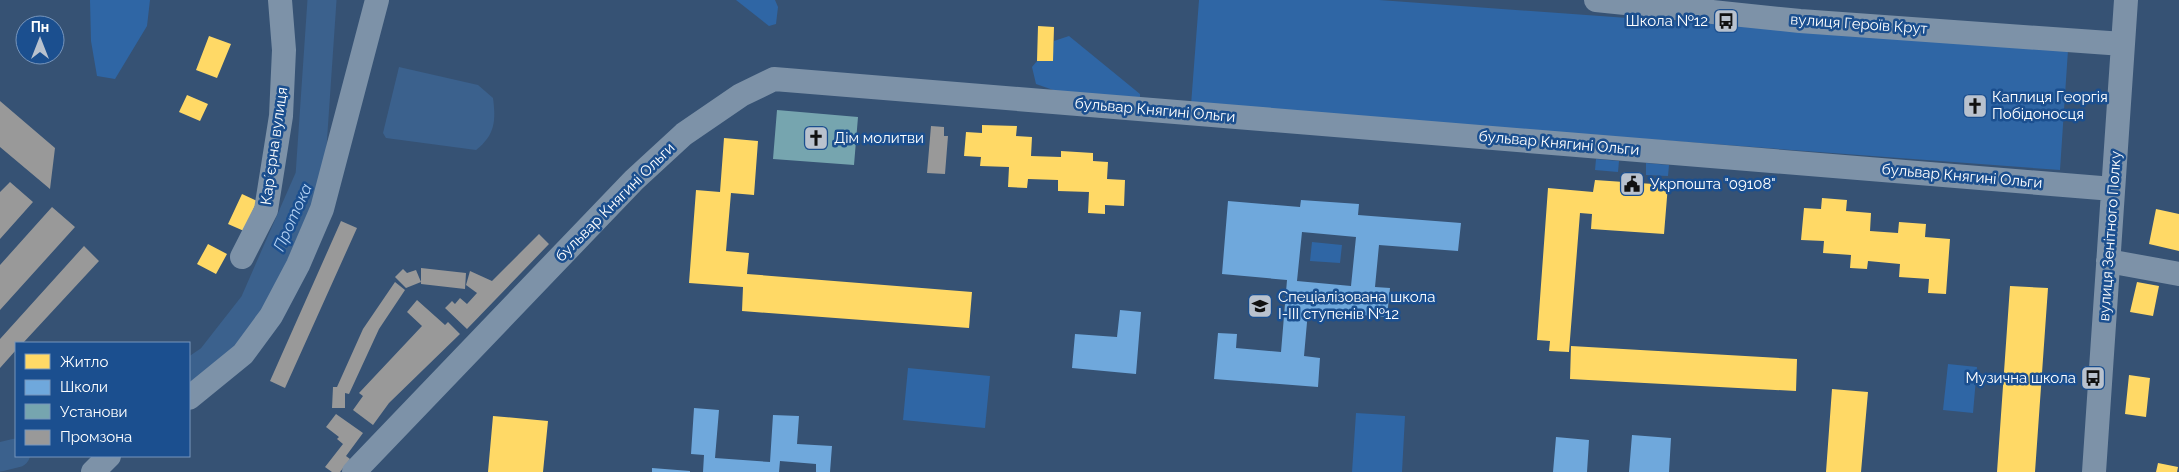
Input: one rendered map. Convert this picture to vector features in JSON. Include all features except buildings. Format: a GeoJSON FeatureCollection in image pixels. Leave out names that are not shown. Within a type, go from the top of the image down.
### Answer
{"type":"FeatureCollection","features":[{"type":"Feature","properties":{"kind":"street","name":"Карʼєрна вулиця"},"geometry":{"type":"LineString","coordinates":[[242,257],[266,210],[281,116],[284,50],[280,0]]}},
{"type":"Feature","properties":{"kind":"street"},"geometry":{"type":"LineString","coordinates":[[190,397],[243,354],[271,316],[298,265],[322,209],[377,0]]}},
{"type":"Feature","properties":{"kind":"street","name":"вулиця Героїв Крут"},"geometry":{"type":"LineString","coordinates":[[1596,0],[1756,8],[1800,21],[2123,44]]}},
{"type":"Feature","properties":{"kind":"street","name":"вулиця Зенітного Полку"},"geometry":{"type":"LineString","coordinates":[[2094,472],[2126,0]]}},
{"type":"Feature","properties":{"kind":"street","name":"бульвар Княгині Ольги"},"geometry":{"type":"LineString","coordinates":[[354,472],[634,180],[684,134],[741,95],[774,79],[2113,189]]}},
{"type":"Feature","properties":{"kind":"street"},"geometry":{"type":"LineString","coordinates":[[2108,260],[2179,274]]}},
{"type":"Feature","properties":{"kind":"street"},"geometry":{"type":"LineString","coordinates":[[93,472],[108,457]]}},
{"type":"Feature","properties":{"kind":"shaded area"},"geometry":{"type":"Polygon","coordinates":[[[90,0],[150,0],[147,26],[115,79],[97,76],[91,41],[90,0]]]}},
{"type":"Feature","properties":{"kind":"shaded area"},"geometry":{"type":"Polygon","coordinates":[[[736,0],[775,0],[778,7],[776,24],[769,26],[736,0]]]}},
{"type":"Feature","properties":{"kind":"shaded area"},"geometry":{"type":"Polygon","coordinates":[[[1199,0],[1379,0],[2068,50],[2060,170],[1191,105],[1199,0]]]}},
{"type":"Feature","properties":{"kind":"shaded area"},"geometry":{"type":"Polygon","coordinates":[[[1069,36],[1140,94],[1140,98],[1059,92],[1036,84],[1032,67],[1037,61],[1052,61],[1054,41],[1069,36]]]}},
{"type":"Feature","properties":{"kind":"shaded area"},"geometry":{"type":"Polygon","coordinates":[[[399,67],[478,85],[493,98],[494,121],[491,133],[487,139],[476,150],[386,138],[383,133],[399,67]]]}},
{"type":"Feature","properties":{"kind":"shaded area"},"geometry":{"type":"Polygon","coordinates":[[[1596,159],[1619,161],[1618,172],[1595,170],[1596,159]]]}},
{"type":"Feature","properties":{"kind":"shaded area"},"geometry":{"type":"Polygon","coordinates":[[[1646,163],[1669,165],[1668,176],[1646,175],[1646,163]]]}},
{"type":"Feature","properties":{"kind":"shaded area"},"geometry":{"type":"Polygon","coordinates":[[[1312,242],[1342,245],[1340,263],[1310,261],[1312,242]]]}},
{"type":"Feature","properties":{"kind":"shaded area"},"geometry":{"type":"Polygon","coordinates":[[[1948,364],[1977,367],[1973,413],[1943,410],[1948,364]]]}},
{"type":"Feature","properties":{"kind":"shaded area"},"geometry":{"type":"Polygon","coordinates":[[[908,368],[990,376],[985,428],[903,420],[908,368]]]}},
{"type":"Feature","properties":{"kind":"shaded area"},"geometry":{"type":"Polygon","coordinates":[[[1356,413],[1405,416],[1402,472],[1352,472],[1356,413]]]}},
{"type":"Feature","properties":{"kind":"waterway","name":"Протока"},"geometry":{"type":"LineString","coordinates":[[190,373],[211,359],[254,304],[310,176],[322,0]]}},
{"type":"Feature","properties":{"kind":"waterway","name":"Протока"},"geometry":{"type":"LineString","coordinates":[[0,457],[15,453]]}},
{"type":"Feature","properties":{"kind":"place","name":"Школа №12"},"geometry":{"type":"Point","coordinates":[1726,21]}},
{"type":"Feature","properties":{"kind":"place","name":"Каплиця Георгія Побідоносця"},"geometry":{"type":"Point","coordinates":[1975,106]}},
{"type":"Feature","properties":{"kind":"place","name":"Дім молитви"},"geometry":{"type":"Point","coordinates":[816,138]}},
{"type":"Feature","properties":{"kind":"place","name":"Укрпошта \"09108\""},"geometry":{"type":"Point","coordinates":[1632,184]}},
{"type":"Feature","properties":{"kind":"place","name":"Спеціалізована школа І-ІІІ ступенів №12"},"geometry":{"type":"Point","coordinates":[1260,306]}},
{"type":"Feature","properties":{"kind":"place","name":"Музична школа"},"geometry":{"type":"Point","coordinates":[2093,378]}}]}
